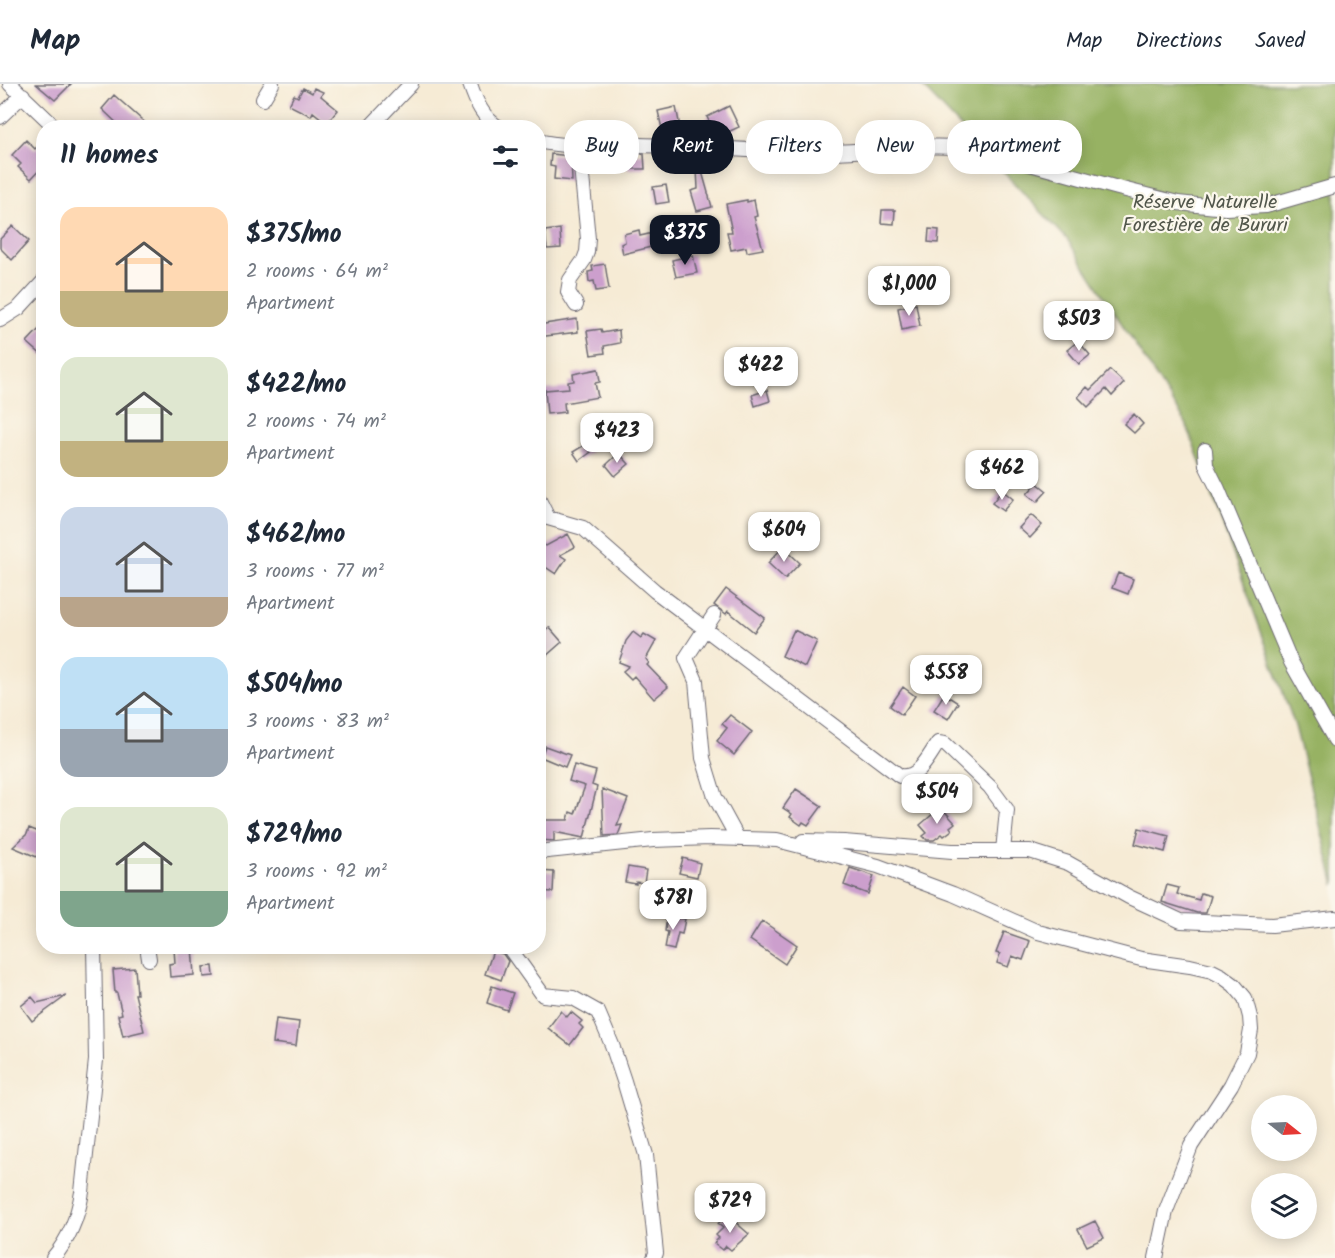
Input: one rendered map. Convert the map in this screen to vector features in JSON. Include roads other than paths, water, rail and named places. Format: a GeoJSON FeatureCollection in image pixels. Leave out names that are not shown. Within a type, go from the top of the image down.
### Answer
{"type":"FeatureCollection","features":[{"type":"Feature","properties":{"kind":"street"},"geometry":{"type":"LineString","coordinates":[[10,84],[48,120]]}},
{"type":"Feature","properties":{"kind":"street"},"geometry":{"type":"LineString","coordinates":[[263,99],[272,84]]}},
{"type":"Feature","properties":{"kind":"street"},"geometry":{"type":"LineString","coordinates":[[377,120],[411,84]]}},
{"type":"Feature","properties":{"kind":"street"},"geometry":{"type":"LineString","coordinates":[[470,84],[476,101],[485,116],[490,120]]}},
{"type":"Feature","properties":{"kind":"street"},"geometry":{"type":"LineString","coordinates":[[0,117],[22,95]]}},
{"type":"Feature","properties":{"kind":"street"},"geometry":{"type":"LineString","coordinates":[[546,142],[564,145]]}},
{"type":"Feature","properties":{"kind":"street"},"geometry":{"type":"LineString","coordinates":[[639,145],[783,152],[950,146],[971,148],[1178,203],[1226,207],[1266,206],[1335,186]]}},
{"type":"Feature","properties":{"kind":"street"},"geometry":{"type":"LineString","coordinates":[[576,305],[568,292],[570,280],[584,260],[588,239],[582,174]]}},
{"type":"Feature","properties":{"kind":"street"},"geometry":{"type":"LineString","coordinates":[[0,320],[19,308],[36,290]]}},
{"type":"Feature","properties":{"kind":"street"},"geometry":{"type":"LineString","coordinates":[[1205,450],[1206,465],[1291,662],[1335,740]]}},
{"type":"Feature","properties":{"kind":"street"},"geometry":{"type":"LineString","coordinates":[[546,514],[548,518],[583,528],[655,591],[900,776],[907,777],[916,774],[938,743],[945,744],[990,787],[1007,810],[1003,851]]}},
{"type":"Feature","properties":{"kind":"street"},"geometry":{"type":"LineString","coordinates":[[714,615],[686,658],[696,681],[703,758],[715,797],[738,839]]}},
{"type":"Feature","properties":{"kind":"street"},"geometry":{"type":"LineString","coordinates":[[546,851],[653,840],[710,838],[844,842],[952,852],[1030,851],[1068,863],[1129,897],[1181,921],[1272,925],[1335,918]]}},
{"type":"Feature","properties":{"kind":"street"},"geometry":{"type":"LineString","coordinates":[[777,840],[878,866],[953,894],[1038,932],[1141,958],[1212,971],[1234,985],[1245,998],[1250,1017],[1251,1030],[1247,1053],[1231,1085],[1191,1146],[1166,1211],[1156,1258]]}},
{"type":"Feature","properties":{"kind":"street"},"geometry":{"type":"LineString","coordinates":[[53,1258],[70,1234],[79,1212],[82,1192],[96,1060],[94,954]]}},
{"type":"Feature","properties":{"kind":"street"},"geometry":{"type":"LineString","coordinates":[[514,954],[543,995],[573,998],[598,1012],[621,1072],[646,1155],[656,1253],[654,1258]]}},
{"type":"Feature","properties":{"kind":"park label","name":"Réserve Naturelle Forestière de Bururi"},"geometry":{"type":"Point","coordinates":[1205,214]}}]}
